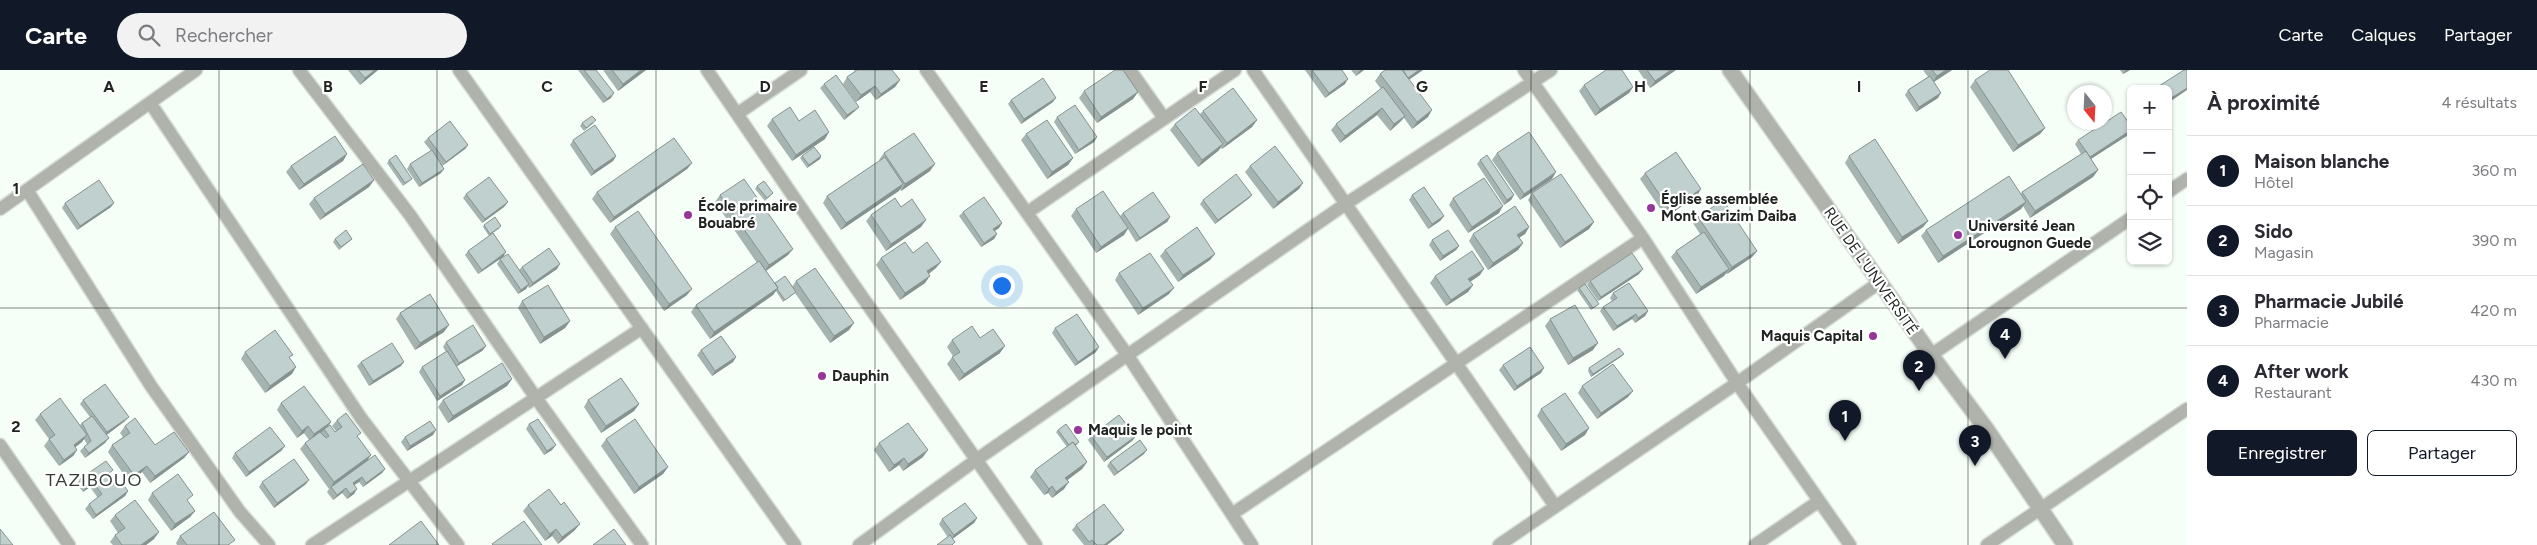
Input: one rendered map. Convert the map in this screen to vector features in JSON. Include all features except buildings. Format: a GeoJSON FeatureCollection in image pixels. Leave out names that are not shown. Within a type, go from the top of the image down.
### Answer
{"type":"FeatureCollection","features":[{"type":"Feature","properties":{"kind":"street"},"geometry":{"type":"LineString","coordinates":[[0,209],[151,104],[196,70]]}},
{"type":"Feature","properties":{"kind":"street"},"geometry":{"type":"LineString","coordinates":[[299,70],[410,215],[536,398],[642,545]]}},
{"type":"Feature","properties":{"kind":"street"},"geometry":{"type":"LineString","coordinates":[[459,70],[795,545]]}},
{"type":"Feature","properties":{"kind":"street"},"geometry":{"type":"LineString","coordinates":[[707,70],[1036,545]]}},
{"type":"Feature","properties":{"kind":"street"},"geometry":{"type":"LineString","coordinates":[[737,114],[800,70]]}},
{"type":"Feature","properties":{"kind":"street"},"geometry":{"type":"LineString","coordinates":[[926,70],[1128,356],[1252,545]]}},
{"type":"Feature","properties":{"kind":"street"},"geometry":{"type":"LineString","coordinates":[[1130,70],[1164,118]]}},
{"type":"Feature","properties":{"kind":"street"},"geometry":{"type":"LineString","coordinates":[[1028,212],[1235,70]]}},
{"type":"Feature","properties":{"kind":"street"},"geometry":{"type":"LineString","coordinates":[[1252,70],[1347,203],[1555,506]]}},
{"type":"Feature","properties":{"kind":"street"},"geometry":{"type":"LineString","coordinates":[[1524,70],[1643,238],[1737,383],[1850,545]]}},
{"type":"Feature","properties":{"kind":"street"},"geometry":{"type":"LineString","coordinates":[[859,545],[976,460],[1347,203],[1551,70]]}},
{"type":"Feature","properties":{"kind":"street","name":"RUE DE L'UNIVERSITÉ"},"geometry":{"type":"LineString","coordinates":[[1730,70],[1931,355],[1987,430],[2065,545]]}},
{"type":"Feature","properties":{"kind":"street"},"geometry":{"type":"LineString","coordinates":[[151,104],[361,418],[410,479],[458,545]]}},
{"type":"Feature","properties":{"kind":"street"},"geometry":{"type":"LineString","coordinates":[[2172,189],[2187,179]]}},
{"type":"Feature","properties":{"kind":"street"},"geometry":{"type":"LineString","coordinates":[[27,190],[151,386],[240,512],[269,545]]}},
{"type":"Feature","properties":{"kind":"street"},"geometry":{"type":"LineString","coordinates":[[1931,355],[2128,220]]}},
{"type":"Feature","properties":{"kind":"street"},"geometry":{"type":"LineString","coordinates":[[1232,514],[1643,238]]}},
{"type":"Feature","properties":{"kind":"street"},"geometry":{"type":"LineString","coordinates":[[1499,545],[1737,383],[1880,282]]}},
{"type":"Feature","properties":{"kind":"street"},"geometry":{"type":"LineString","coordinates":[[312,545],[642,328]]}},
{"type":"Feature","properties":{"kind":"street"},"geometry":{"type":"LineString","coordinates":[[1987,545],[2187,409]]}},
{"type":"Feature","properties":{"kind":"street"},"geometry":{"type":"LineString","coordinates":[[0,445],[69,545]]}},
{"type":"Feature","properties":{"kind":"street"},"geometry":{"type":"LineString","coordinates":[[1755,545],[1819,501]]}},
{"type":"Feature","properties":{"kind":"place","name":"Église assemblée Mont Garizim Daiba"},"geometry":{"type":"Point","coordinates":[1651,208]}},
{"type":"Feature","properties":{"kind":"place","name":"École primaire Bouabré"},"geometry":{"type":"Point","coordinates":[688,215]}},
{"type":"Feature","properties":{"kind":"place","name":"Université Jean Lorougnon Guede"},"geometry":{"type":"Point","coordinates":[1958,235]}},
{"type":"Feature","properties":{"kind":"place","name":"Maquis Capital"},"geometry":{"type":"Point","coordinates":[1873,336]}},
{"type":"Feature","properties":{"kind":"place","name":"After work"},"geometry":{"type":"Point","coordinates":[2005,359]}},
{"type":"Feature","properties":{"kind":"place","name":"Dauphin"},"geometry":{"type":"Point","coordinates":[822,376]}},
{"type":"Feature","properties":{"kind":"place","name":"Sido"},"geometry":{"type":"Point","coordinates":[1919,391]}},
{"type":"Feature","properties":{"kind":"place","name":"Maquis le point"},"geometry":{"type":"Point","coordinates":[1078,430]}},
{"type":"Feature","properties":{"kind":"place","name":"Maison blanche"},"geometry":{"type":"Point","coordinates":[1845,441]}},
{"type":"Feature","properties":{"kind":"place","name":"Pharmacie Jubilé"},"geometry":{"type":"Point","coordinates":[1975,466]}},
{"type":"Feature","properties":{"kind":"district","name":"TAZIBOUO"},"geometry":{"type":"Point","coordinates":[94,480]}}]}
